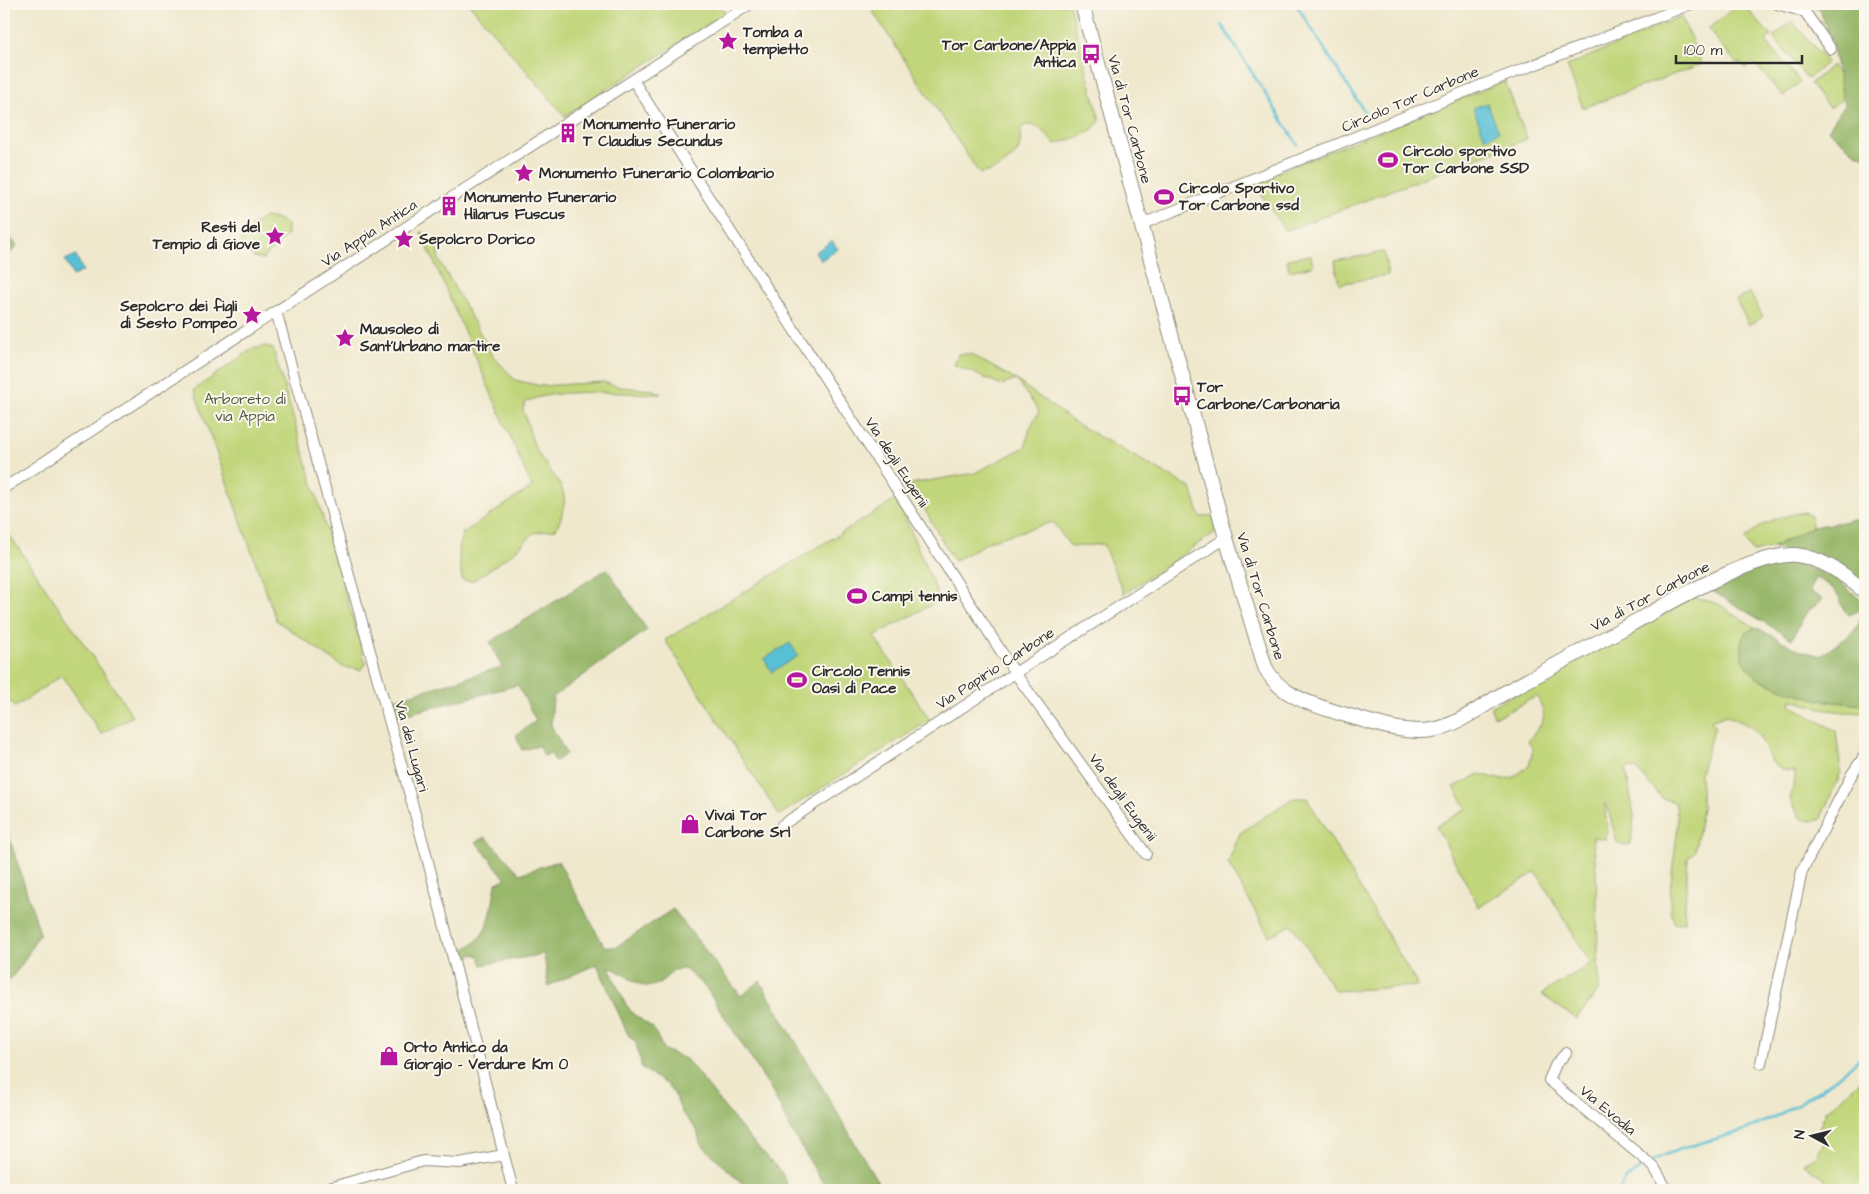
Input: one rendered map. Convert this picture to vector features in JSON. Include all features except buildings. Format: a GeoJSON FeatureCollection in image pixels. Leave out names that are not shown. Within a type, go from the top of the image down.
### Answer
{"type":"FeatureCollection","features":[{"type":"Feature","properties":{"kind":"main road","name":"Via di Tor Carbone"},"geometry":{"type":"LineString","coordinates":[[1082,4],[1226,538],[1264,662],[1277,684],[1294,697],[1321,707],[1415,731],[1438,728],[1461,718],[1725,575],[1764,561],[1792,555],[1817,561],[1840,573],[1865,592]]}},
{"type":"Feature","properties":{"kind":"street","name":"Via Appia Antica"},"geometry":{"type":"LineString","coordinates":[[4,488],[750,4]]}},
{"type":"Feature","properties":{"kind":"street","name":"Circolo Tor Carbone"},"geometry":{"type":"LineString","coordinates":[[1142,224],[1378,130],[1482,85],[1691,4]]}},
{"type":"Feature","properties":{"kind":"street"},"geometry":{"type":"LineString","coordinates":[[1703,4],[1722,4]]}},
{"type":"Feature","properties":{"kind":"street"},"geometry":{"type":"LineString","coordinates":[[1776,4],[1805,12],[1831,49]]}},
{"type":"Feature","properties":{"kind":"street","name":"Via degli Eugenii"},"geometry":{"type":"LineString","coordinates":[[633,80],[1015,673],[1146,854]]}},
{"type":"Feature","properties":{"kind":"street","name":"Via dei Lugari"},"geometry":{"type":"LineString","coordinates":[[276,311],[425,850],[513,1190]]}},
{"type":"Feature","properties":{"kind":"street","name":"Via Papirio Carbone"},"geometry":{"type":"LineString","coordinates":[[782,825],[1226,538]]}},
{"type":"Feature","properties":{"kind":"street"},"geometry":{"type":"LineString","coordinates":[[1761,1063],[1802,871],[1852,774],[1865,755]]}},
{"type":"Feature","properties":{"kind":"street","name":"Via Evodia"},"geometry":{"type":"LineString","coordinates":[[1566,1052],[1556,1064],[1549,1080],[1654,1167],[1667,1190]]}},
{"type":"Feature","properties":{"kind":"street"},"geometry":{"type":"LineString","coordinates":[[322,1190],[424,1161],[459,1162],[504,1155]]}},
{"type":"Feature","properties":{"kind":"green space"},"geometry":{"type":"Polygon","coordinates":[[[469,4],[716,4],[726,13],[565,116],[469,4]]]}},
{"type":"Feature","properties":{"kind":"green space"},"geometry":{"type":"Polygon","coordinates":[[[875,4],[1069,4],[1100,121],[1085,134],[1055,144],[1040,129],[1035,126],[1026,125],[1021,128],[1017,153],[996,169],[979,173],[873,12],[875,4]]]}},
{"type":"Feature","properties":{"kind":"green space"},"geometry":{"type":"Polygon","coordinates":[[[1739,4],[1743,4],[1771,36],[1766,41],[1800,82],[1783,96],[1753,62],[1745,68],[1740,62],[1737,64],[1708,29],[1739,4]]]}},
{"type":"Feature","properties":{"kind":"green space"},"geometry":{"type":"Polygon","coordinates":[[[1807,4],[1865,4],[1865,157],[1854,152],[1828,130],[1844,105],[1832,42],[1819,8],[1807,4]]]}},
{"type":"Feature","properties":{"kind":"green space"},"geometry":{"type":"Polygon","coordinates":[[[1681,16],[1702,64],[1583,108],[1567,66],[1681,16]]]}},
{"type":"Feature","properties":{"kind":"green space"},"geometry":{"type":"Polygon","coordinates":[[[1792,21],[1827,62],[1808,79],[1773,37],[1792,21]]]}},
{"type":"Feature","properties":{"kind":"green space"},"geometry":{"type":"Polygon","coordinates":[[[1832,65],[1850,94],[1829,108],[1810,84],[1832,65]]]}},
{"type":"Feature","properties":{"kind":"green space","name":"Circolo sportivo Tor Carbone SSD"},"geometry":{"type":"Polygon","coordinates":[[[1505,81],[1527,139],[1285,231],[1253,182],[1505,81]]]}},
{"type":"Feature","properties":{"kind":"green space"},"geometry":{"type":"Polygon","coordinates":[[[265,217],[280,220],[287,225],[287,235],[263,259],[253,257],[240,245],[249,228],[265,217]]]}},
{"type":"Feature","properties":{"kind":"green space"},"geometry":{"type":"Polygon","coordinates":[[[4,230],[17,246],[4,260],[4,230]]]}},
{"type":"Feature","properties":{"kind":"green space"},"geometry":{"type":"Polygon","coordinates":[[[421,232],[436,241],[439,260],[493,356],[515,380],[541,386],[603,382],[620,387],[654,390],[661,394],[554,394],[538,397],[526,402],[523,409],[531,437],[538,453],[562,488],[564,505],[562,516],[556,529],[534,533],[514,552],[473,581],[462,580],[458,548],[463,533],[532,487],[421,232]]]}},
{"type":"Feature","properties":{"kind":"green space"},"geometry":{"type":"Polygon","coordinates":[[[1384,252],[1388,275],[1339,284],[1335,261],[1384,252]]]}},
{"type":"Feature","properties":{"kind":"green space"},"geometry":{"type":"Polygon","coordinates":[[[1311,255],[1313,266],[1289,271],[1287,259],[1311,255]]]}},
{"type":"Feature","properties":{"kind":"green space"},"geometry":{"type":"Polygon","coordinates":[[[1750,293],[1763,317],[1749,325],[1736,300],[1750,293]]]}},
{"type":"Feature","properties":{"kind":"green space","name":"Arboreto di via Appia"},"geometry":{"type":"Polygon","coordinates":[[[266,346],[273,349],[366,663],[361,670],[343,667],[276,620],[194,390],[252,349],[266,346]]]}},
{"type":"Feature","properties":{"kind":"green space"},"geometry":{"type":"Polygon","coordinates":[[[958,354],[970,354],[1016,380],[1002,385],[954,365],[958,354]]]}},
{"type":"Feature","properties":{"kind":"green space"},"geometry":{"type":"Polygon","coordinates":[[[1016,380],[1075,423],[1191,488],[1200,517],[1213,515],[1216,532],[1124,594],[1103,544],[1071,547],[1053,522],[992,540],[954,561],[910,484],[975,473],[1025,447],[1030,428],[1039,411],[1016,380]]]}},
{"type":"Feature","properties":{"kind":"green space","name":"Circolo Tennis Oasi di Pace"},"geometry":{"type":"Polygon","coordinates":[[[897,499],[940,600],[874,636],[930,720],[779,815],[665,640],[897,499]]]}},
{"type":"Feature","properties":{"kind":"green space"},"geometry":{"type":"Polygon","coordinates":[[[1805,512],[1811,515],[1812,527],[1773,547],[1753,552],[1745,540],[1757,528],[1772,520],[1805,512]]]}},
{"type":"Feature","properties":{"kind":"green space"},"geometry":{"type":"Polygon","coordinates":[[[1865,518],[1865,588],[1773,547],[1812,527],[1865,518]]]}},
{"type":"Feature","properties":{"kind":"green space"},"geometry":{"type":"Polygon","coordinates":[[[4,527],[133,716],[101,734],[62,675],[15,707],[9,700],[4,703],[4,527]]]}},
{"type":"Feature","properties":{"kind":"green space"},"geometry":{"type":"Polygon","coordinates":[[[1794,562],[1836,578],[1865,604],[1865,701],[1862,705],[1819,700],[1788,691],[1755,677],[1742,659],[1742,642],[1745,633],[1755,627],[1799,650],[1821,656],[1848,636],[1858,625],[1861,618],[1861,610],[1849,615],[1843,609],[1834,590],[1815,578],[1809,591],[1823,599],[1806,613],[1792,639],[1712,591],[1716,585],[1769,565],[1794,562]]]}},
{"type":"Feature","properties":{"kind":"green space"},"geometry":{"type":"Polygon","coordinates":[[[607,569],[647,630],[553,697],[551,725],[566,754],[555,762],[551,753],[544,756],[539,746],[522,750],[516,735],[536,721],[518,685],[392,718],[388,701],[502,667],[490,642],[607,569]]]}},
{"type":"Feature","properties":{"kind":"green space"},"geometry":{"type":"Polygon","coordinates":[[[1694,597],[1720,605],[1732,615],[1755,627],[1747,633],[1742,644],[1742,659],[1819,700],[1862,705],[1865,701],[1865,711],[1837,711],[1792,700],[1791,705],[1836,731],[1841,772],[1820,820],[1811,821],[1801,819],[1790,800],[1795,778],[1794,771],[1778,768],[1773,763],[1754,730],[1748,725],[1726,715],[1711,721],[1715,726],[1700,773],[1702,808],[1695,851],[1688,858],[1684,922],[1675,924],[1671,911],[1671,881],[1677,831],[1675,802],[1663,799],[1636,769],[1628,768],[1626,771],[1634,816],[1631,844],[1624,846],[1617,843],[1607,805],[1604,804],[1608,833],[1605,839],[1593,837],[1596,871],[1599,990],[1576,1019],[1541,994],[1591,964],[1536,872],[1479,907],[1436,826],[1467,809],[1454,787],[1480,774],[1499,779],[1512,778],[1529,766],[1533,749],[1528,741],[1541,724],[1544,716],[1537,696],[1503,714],[1494,716],[1490,707],[1694,597]]]}},
{"type":"Feature","properties":{"kind":"green space"},"geometry":{"type":"Polygon","coordinates":[[[1293,798],[1307,798],[1418,986],[1335,991],[1292,925],[1269,936],[1228,863],[1240,833],[1293,798]]]}},
{"type":"Feature","properties":{"kind":"green space"},"geometry":{"type":"Polygon","coordinates":[[[4,821],[40,933],[21,966],[4,986],[4,821]]]}},
{"type":"Feature","properties":{"kind":"green space"},"geometry":{"type":"Polygon","coordinates":[[[486,837],[520,874],[558,861],[604,946],[616,947],[673,909],[741,996],[760,981],[880,1186],[879,1190],[827,1190],[791,1130],[772,1091],[706,988],[685,969],[673,970],[664,980],[656,985],[649,986],[635,982],[609,967],[625,1003],[633,1014],[653,1028],[664,1050],[686,1059],[749,1138],[782,1173],[789,1190],[749,1190],[700,1143],[697,1130],[682,1113],[675,1095],[667,1085],[642,1068],[636,1043],[628,1035],[597,964],[548,986],[544,954],[482,965],[480,956],[472,954],[464,965],[458,962],[461,951],[478,939],[484,931],[491,914],[496,883],[506,879],[476,842],[486,837]]]}},
{"type":"Feature","properties":{"kind":"green space"},"geometry":{"type":"Polygon","coordinates":[[[1865,1077],[1865,1190],[1838,1190],[1803,1163],[1816,1156],[1823,1144],[1819,1128],[1826,1111],[1865,1077]]]}},
{"type":"Feature","properties":{"kind":"water"},"geometry":{"type":"Polygon","coordinates":[[[1487,103],[1499,132],[1485,138],[1473,108],[1487,103]]]}},
{"type":"Feature","properties":{"kind":"water"},"geometry":{"type":"Polygon","coordinates":[[[832,241],[838,249],[821,260],[815,252],[832,241]]]}},
{"type":"Feature","properties":{"kind":"water"},"geometry":{"type":"Polygon","coordinates":[[[76,255],[83,271],[73,276],[65,260],[76,255]]]}},
{"type":"Feature","properties":{"kind":"water"},"geometry":{"type":"Polygon","coordinates":[[[790,643],[798,656],[772,672],[764,659],[790,643]]]}},
{"type":"Feature","properties":{"kind":"waterway"},"geometry":{"type":"LineString","coordinates":[[1296,4],[1367,116]]}},
{"type":"Feature","properties":{"kind":"waterway"},"geometry":{"type":"LineString","coordinates":[[1222,25],[1298,145]]}},
{"type":"Feature","properties":{"kind":"waterway"},"geometry":{"type":"LineString","coordinates":[[1652,1161],[1684,1148],[1739,1132],[1790,1109],[1822,1089],[1865,1054]]}},
{"type":"Feature","properties":{"kind":"waterway"},"geometry":{"type":"LineString","coordinates":[[1619,1190],[1627,1178],[1646,1165]]}},
{"type":"Feature","properties":{"kind":"place","name":"Tomba a tempietto"},"geometry":{"type":"Point","coordinates":[728,41]}},
{"type":"Feature","properties":{"kind":"place","name":"Tor Carbone/Appia Antica"},"geometry":{"type":"Point","coordinates":[1091,54]}},
{"type":"Feature","properties":{"kind":"place","name":"Monumento Funerario T Claudius Secundus"},"geometry":{"type":"Point","coordinates":[568,133]}},
{"type":"Feature","properties":{"kind":"place","name":"Circolo sportivo Tor Carbone SSD"},"geometry":{"type":"Point","coordinates":[1388,160]}},
{"type":"Feature","properties":{"kind":"place","name":"Monumento Funerario Colombario"},"geometry":{"type":"Point","coordinates":[524,173]}},
{"type":"Feature","properties":{"kind":"place","name":"Circolo Sportivo Tor Carbone ssd"},"geometry":{"type":"Point","coordinates":[1164,197]}},
{"type":"Feature","properties":{"kind":"place","name":"Monumento Funerario Hilarus Fuscus"},"geometry":{"type":"Point","coordinates":[449,206]}},
{"type":"Feature","properties":{"kind":"place","name":"Resti del Tempio di Giove"},"geometry":{"type":"Point","coordinates":[275,236]}},
{"type":"Feature","properties":{"kind":"place","name":"Sepolcro Dorico"},"geometry":{"type":"Point","coordinates":[404,239]}},
{"type":"Feature","properties":{"kind":"place","name":"Sepolcro dei figli di Sesto Pompeo"},"geometry":{"type":"Point","coordinates":[252,315]}},
{"type":"Feature","properties":{"kind":"place","name":"Mausoleo di Sant'Urbano martire"},"geometry":{"type":"Point","coordinates":[345,338]}},
{"type":"Feature","properties":{"kind":"place","name":"Tor Carbone/Carbonaria"},"geometry":{"type":"Point","coordinates":[1182,396]}},
{"type":"Feature","properties":{"kind":"place","name":"Campi tennis"},"geometry":{"type":"Point","coordinates":[857,596]}},
{"type":"Feature","properties":{"kind":"place","name":"Circolo Tennis Oasi di Pace"},"geometry":{"type":"Point","coordinates":[797,680]}},
{"type":"Feature","properties":{"kind":"place","name":"Vivai Tor Carbone Srl"},"geometry":{"type":"Point","coordinates":[690,824]}},
{"type":"Feature","properties":{"kind":"place","name":"Orto Antico da Giorgio - Verdure Km 0"},"geometry":{"type":"Point","coordinates":[389,1056]}}]}
